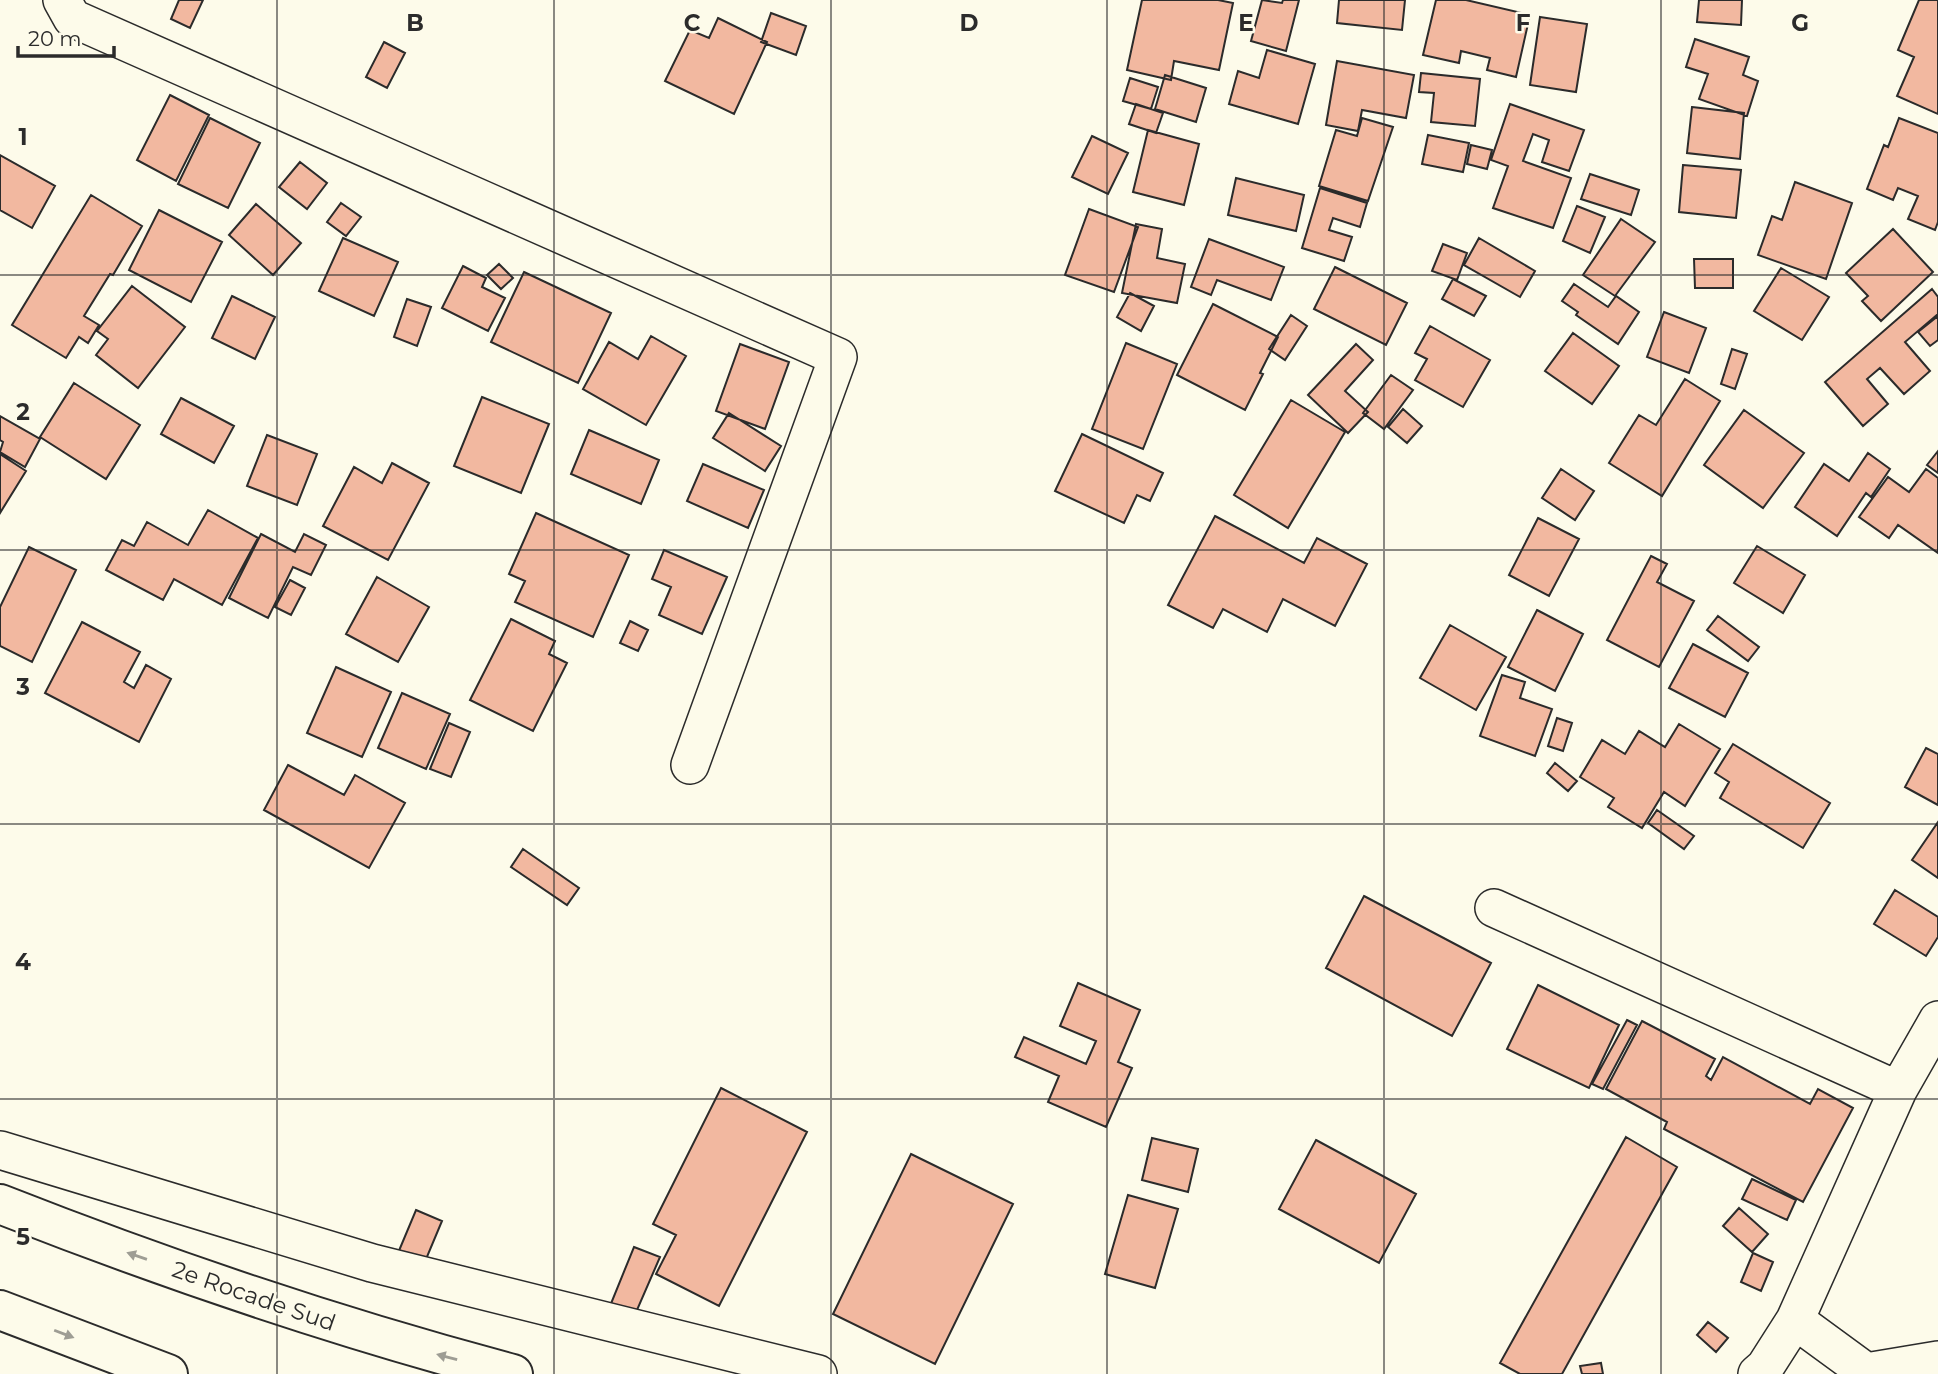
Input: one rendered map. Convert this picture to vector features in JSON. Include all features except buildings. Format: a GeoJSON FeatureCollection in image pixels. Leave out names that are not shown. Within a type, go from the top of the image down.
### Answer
{"type":"FeatureCollection","features":[{"type":"Feature","properties":{"kind":"highway","name":"2e Rocade Sud"},"geometry":{"type":"LineString","coordinates":[[0,1204],[242,1293],[402,1345],[513,1374]]}},
{"type":"Feature","properties":{"kind":"highway"},"geometry":{"type":"LineString","coordinates":[[0,1310],[168,1374]]}},
{"type":"Feature","properties":{"kind":"street"},"geometry":{"type":"LineString","coordinates":[[62,0],[72,18],[838,358],[690,765]]}},
{"type":"Feature","properties":{"kind":"street"},"geometry":{"type":"LineString","coordinates":[[1494,908],[1898,1090]]}},
{"type":"Feature","properties":{"kind":"street"},"geometry":{"type":"LineString","coordinates":[[1757,1374],[1765,1367],[1795,1320],[1898,1090],[1938,1020]]}},
{"type":"Feature","properties":{"kind":"street"},"geometry":{"type":"LineString","coordinates":[[0,1150],[372,1263],[818,1374]]}},
{"type":"Feature","properties":{"kind":"street"},"geometry":{"type":"LineString","coordinates":[[1795,1320],[1866,1372],[1938,1360]]}}]}
